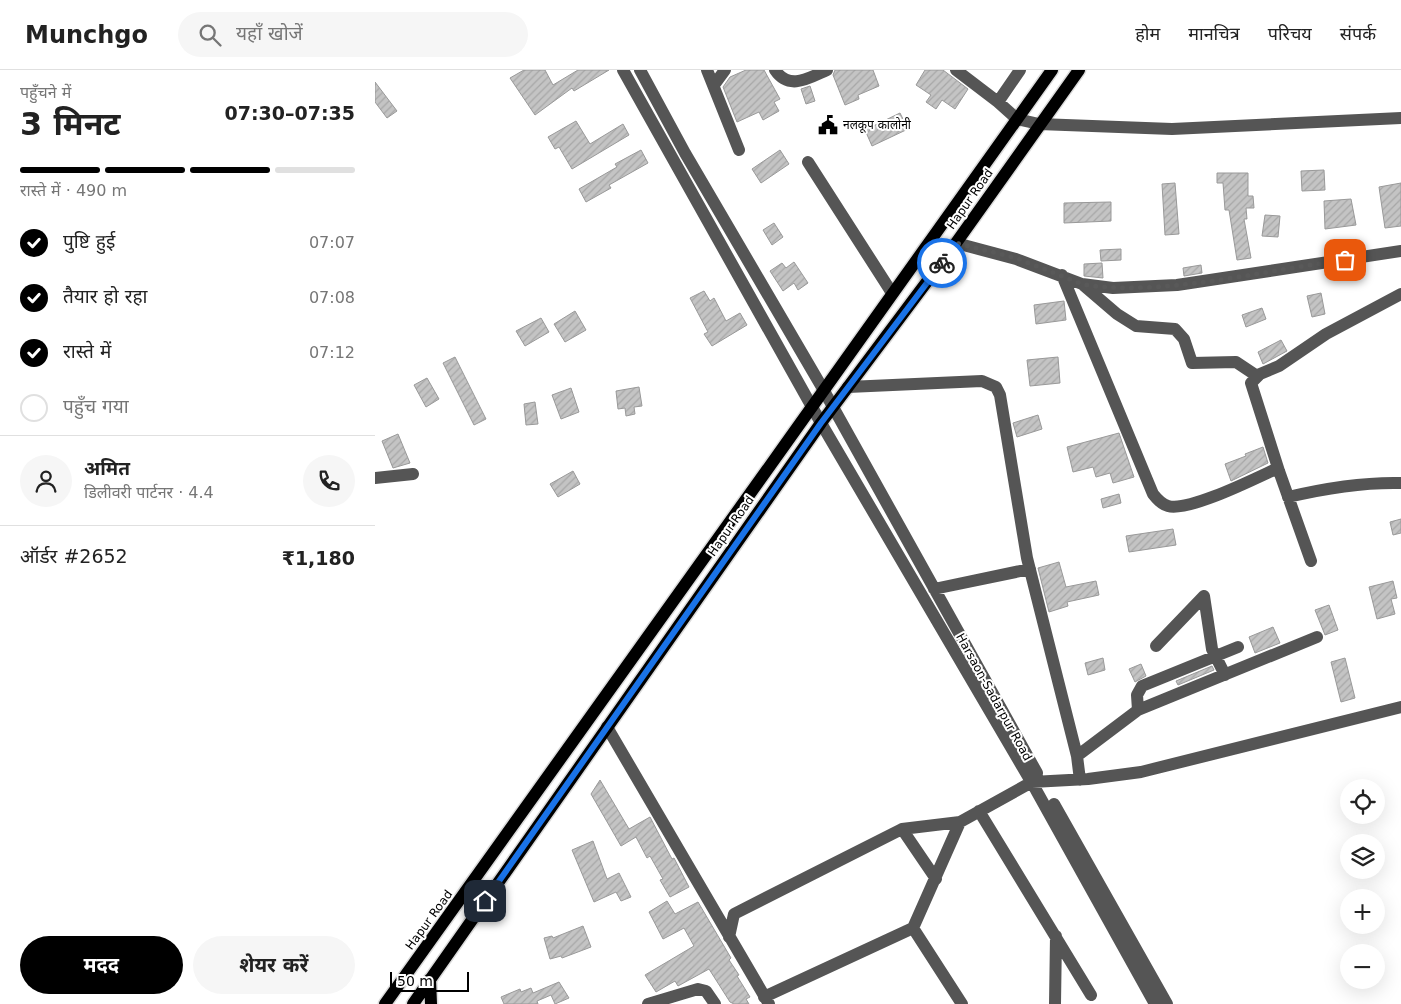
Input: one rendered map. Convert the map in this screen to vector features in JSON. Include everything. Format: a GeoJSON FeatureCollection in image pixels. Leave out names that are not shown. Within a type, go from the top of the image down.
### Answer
{"type":"FeatureCollection","features":[{"type":"Feature","properties":{"kind":"main road","name":"Hapur Road"},"geometry":{"type":"LineString","coordinates":[[385,1004],[568,752],[823,389],[1052,70]]}},
{"type":"Feature","properties":{"kind":"main road","name":"Hapur Road"},"geometry":{"type":"LineString","coordinates":[[413,1004],[821,423],[956,243],[1079,70]]}},
{"type":"Feature","properties":{"kind":"main road"},"geometry":{"type":"LineString","coordinates":[[430,979],[431,1004]]}},
{"type":"Feature","properties":{"kind":"street","name":"Harsaon-Sadarpur Road"},"geometry":{"type":"LineString","coordinates":[[623,70],[821,423],[1036,781],[1167,1004]]}},
{"type":"Feature","properties":{"kind":"street","name":"Harsaon-Sadarpur Road"},"geometry":{"type":"LineString","coordinates":[[640,70],[685,153],[823,389],[934,589],[1155,1004]]}},
{"type":"Feature","properties":{"kind":"street"},"geometry":{"type":"LineString","coordinates":[[707,70],[739,150]]}},
{"type":"Feature","properties":{"kind":"street"},"geometry":{"type":"LineString","coordinates":[[714,85],[725,70]]}},
{"type":"Feature","properties":{"kind":"street"},"geometry":{"type":"LineString","coordinates":[[775,70],[783,79],[792,82],[805,80],[827,70]]}},
{"type":"Feature","properties":{"kind":"street"},"geometry":{"type":"LineString","coordinates":[[956,70],[1017,119],[1039,124],[1172,128],[1401,118]]}},
{"type":"Feature","properties":{"kind":"street"},"geometry":{"type":"LineString","coordinates":[[998,102],[1020,70]]}},
{"type":"Feature","properties":{"kind":"street"},"geometry":{"type":"LineString","coordinates":[[808,162],[892,293]]}},
{"type":"Feature","properties":{"kind":"street"},"geometry":{"type":"LineString","coordinates":[[956,243],[1016,258],[1082,284],[1117,314],[1136,326],[1175,329],[1184,339],[1192,363],[1236,362],[1257,376]]}},
{"type":"Feature","properties":{"kind":"street"},"geometry":{"type":"LineString","coordinates":[[1082,284],[1113,288],[1177,285],[1401,251]]}},
{"type":"Feature","properties":{"kind":"street"},"geometry":{"type":"LineString","coordinates":[[1062,275],[1153,494],[1160,502],[1174,507],[1185,505],[1208,498],[1278,468]]}},
{"type":"Feature","properties":{"kind":"street"},"geometry":{"type":"LineString","coordinates":[[1311,561],[1251,388],[1251,383],[1257,376],[1279,366],[1350,320],[1401,294]]}},
{"type":"Feature","properties":{"kind":"street"},"geometry":{"type":"LineString","coordinates":[[848,387],[983,381],[996,387],[999,394],[1030,569],[1077,756],[1080,780]]}},
{"type":"Feature","properties":{"kind":"street"},"geometry":{"type":"LineString","coordinates":[[375,478],[413,474]]}},
{"type":"Feature","properties":{"kind":"street"},"geometry":{"type":"LineString","coordinates":[[1288,497],[1329,488],[1377,483],[1401,483]]}},
{"type":"Feature","properties":{"kind":"street"},"geometry":{"type":"LineString","coordinates":[[934,589],[1030,569]]}},
{"type":"Feature","properties":{"kind":"street"},"geometry":{"type":"LineString","coordinates":[[1157,646],[1204,596],[1213,649],[1225,675]]}},
{"type":"Feature","properties":{"kind":"street"},"geometry":{"type":"LineString","coordinates":[[1077,756],[1138,710],[1317,637]]}},
{"type":"Feature","properties":{"kind":"street"},"geometry":{"type":"LineString","coordinates":[[1138,710],[1137,694],[1142,686],[1239,647]]}},
{"type":"Feature","properties":{"kind":"street"},"geometry":{"type":"LineString","coordinates":[[729,937],[734,914],[902,829],[960,822],[1036,781],[1080,780],[1141,772],[1401,706]]}},
{"type":"Feature","properties":{"kind":"street"},"geometry":{"type":"LineString","coordinates":[[607,728],[767,1000],[913,928],[960,822]]}},
{"type":"Feature","properties":{"kind":"street"},"geometry":{"type":"LineString","coordinates":[[979,811],[1091,994]]}},
{"type":"Feature","properties":{"kind":"street"},"geometry":{"type":"LineString","coordinates":[[902,829],[936,879]]}},
{"type":"Feature","properties":{"kind":"street"},"geometry":{"type":"LineString","coordinates":[[913,928],[962,1004]]}},
{"type":"Feature","properties":{"kind":"street"},"geometry":{"type":"LineString","coordinates":[[1055,1004],[1056,936]]}},
{"type":"Feature","properties":{"kind":"street"},"geometry":{"type":"LineString","coordinates":[[648,1004],[698,989],[706,991],[715,1004]]}},
{"type":"Feature","properties":{"kind":"building"},"geometry":{"type":"Polygon","coordinates":[[[524,70],[545,70],[553,85],[578,70],[609,70],[574,91],[572,88],[535,115],[510,78],[524,70]]]}},
{"type":"Feature","properties":{"kind":"building"},"geometry":{"type":"Polygon","coordinates":[[[746,70],[764,70],[780,99],[774,102],[779,111],[763,120],[759,112],[737,122],[723,87],[730,77],[746,70]]]}},
{"type":"Feature","properties":{"kind":"building"},"geometry":{"type":"Polygon","coordinates":[[[835,70],[873,70],[879,86],[858,95],[859,99],[845,105],[833,75],[835,70]]]}},
{"type":"Feature","properties":{"kind":"building"},"geometry":{"type":"Polygon","coordinates":[[[925,70],[943,70],[968,89],[955,109],[942,100],[936,109],[926,102],[931,95],[916,85],[925,70]]]}},
{"type":"Feature","properties":{"kind":"building"},"geometry":{"type":"Polygon","coordinates":[[[375,82],[397,111],[387,118],[375,102],[375,82]]]}},
{"type":"Feature","properties":{"kind":"building"},"geometry":{"type":"Polygon","coordinates":[[[810,86],[815,101],[806,104],[801,89],[810,86]]]}},
{"type":"Feature","properties":{"kind":"building"},"geometry":{"type":"Polygon","coordinates":[[[900,113],[908,129],[872,146],[865,130],[900,113]]]}},
{"type":"Feature","properties":{"kind":"building"},"geometry":{"type":"Polygon","coordinates":[[[576,121],[590,144],[623,124],[629,135],[572,169],[559,147],[555,149],[548,137],[576,121]]]}},
{"type":"Feature","properties":{"kind":"building"},"geometry":{"type":"Polygon","coordinates":[[[641,150],[648,163],[609,185],[611,188],[586,202],[579,189],[617,167],[615,164],[641,150]]]}},
{"type":"Feature","properties":{"kind":"building"},"geometry":{"type":"Polygon","coordinates":[[[780,150],[789,164],[761,183],[752,169],[780,150]]]}},
{"type":"Feature","properties":{"kind":"building"},"geometry":{"type":"Polygon","coordinates":[[[1324,170],[1325,190],[1302,191],[1301,171],[1324,170]]]}},
{"type":"Feature","properties":{"kind":"building"},"geometry":{"type":"Polygon","coordinates":[[[1217,173],[1248,173],[1248,196],[1253,196],[1254,208],[1246,208],[1247,219],[1244,219],[1251,258],[1237,260],[1229,210],[1225,210],[1223,183],[1217,183],[1217,173]]]}},
{"type":"Feature","properties":{"kind":"building"},"geometry":{"type":"Polygon","coordinates":[[[1175,183],[1179,234],[1165,235],[1162,184],[1175,183]]]}},
{"type":"Feature","properties":{"kind":"building"},"geometry":{"type":"Polygon","coordinates":[[[1401,183],[1401,226],[1385,228],[1379,187],[1401,183]]]}},
{"type":"Feature","properties":{"kind":"building"},"geometry":{"type":"Polygon","coordinates":[[[1351,199],[1356,225],[1325,229],[1324,201],[1351,199]]]}},
{"type":"Feature","properties":{"kind":"building"},"geometry":{"type":"Polygon","coordinates":[[[1111,202],[1111,221],[1064,223],[1064,203],[1111,202]]]}},
{"type":"Feature","properties":{"kind":"building"},"geometry":{"type":"Polygon","coordinates":[[[1265,215],[1280,216],[1278,237],[1262,236],[1265,215]]]}},
{"type":"Feature","properties":{"kind":"building"},"geometry":{"type":"Polygon","coordinates":[[[774,223],[783,237],[772,245],[763,230],[774,223]]]}},
{"type":"Feature","properties":{"kind":"building"},"geometry":{"type":"Polygon","coordinates":[[[1121,249],[1121,260],[1101,261],[1100,250],[1121,249]]]}},
{"type":"Feature","properties":{"kind":"building"},"geometry":{"type":"Polygon","coordinates":[[[794,262],[808,283],[798,290],[794,283],[783,291],[770,271],[782,263],[786,268],[794,262]]]}},
{"type":"Feature","properties":{"kind":"building"},"geometry":{"type":"Polygon","coordinates":[[[1102,263],[1103,278],[1084,276],[1084,264],[1102,263]]]}},
{"type":"Feature","properties":{"kind":"building"},"geometry":{"type":"Polygon","coordinates":[[[1201,265],[1202,273],[1184,276],[1183,268],[1201,265]]]}},
{"type":"Feature","properties":{"kind":"building"},"geometry":{"type":"Polygon","coordinates":[[[704,291],[710,301],[714,298],[726,321],[740,313],[747,325],[712,346],[704,334],[708,332],[690,298],[704,291]]]}},
{"type":"Feature","properties":{"kind":"building"},"geometry":{"type":"Polygon","coordinates":[[[1321,293],[1325,314],[1312,317],[1307,296],[1321,293]]]}},
{"type":"Feature","properties":{"kind":"building"},"geometry":{"type":"Polygon","coordinates":[[[1064,301],[1066,320],[1036,324],[1034,305],[1064,301]]]}},
{"type":"Feature","properties":{"kind":"building"},"geometry":{"type":"Polygon","coordinates":[[[1262,308],[1266,319],[1246,327],[1242,315],[1262,308]]]}},
{"type":"Feature","properties":{"kind":"building"},"geometry":{"type":"Polygon","coordinates":[[[575,311],[586,330],[565,342],[554,324],[575,311]]]}},
{"type":"Feature","properties":{"kind":"building"},"geometry":{"type":"Polygon","coordinates":[[[541,318],[549,332],[525,346],[516,331],[541,318]]]}},
{"type":"Feature","properties":{"kind":"building"},"geometry":{"type":"Polygon","coordinates":[[[1281,340],[1287,351],[1263,364],[1258,352],[1281,340]]]}},
{"type":"Feature","properties":{"kind":"building"},"geometry":{"type":"Polygon","coordinates":[[[455,357],[486,419],[474,425],[443,363],[455,357]]]}},
{"type":"Feature","properties":{"kind":"building"},"geometry":{"type":"Polygon","coordinates":[[[1058,357],[1060,383],[1030,386],[1027,360],[1058,357]]]}},
{"type":"Feature","properties":{"kind":"building"},"geometry":{"type":"Polygon","coordinates":[[[427,378],[439,399],[426,407],[414,385],[427,378]]]}},
{"type":"Feature","properties":{"kind":"building"},"geometry":{"type":"Polygon","coordinates":[[[639,387],[642,406],[634,407],[635,414],[626,416],[625,408],[618,409],[616,391],[639,387]]]}},
{"type":"Feature","properties":{"kind":"building"},"geometry":{"type":"Polygon","coordinates":[[[571,388],[579,412],[561,419],[552,395],[571,388]]]}},
{"type":"Feature","properties":{"kind":"building"},"geometry":{"type":"Polygon","coordinates":[[[535,402],[538,424],[526,425],[524,404],[535,402]]]}},
{"type":"Feature","properties":{"kind":"building"},"geometry":{"type":"Polygon","coordinates":[[[1038,415],[1042,429],[1017,437],[1013,423],[1038,415]]]}},
{"type":"Feature","properties":{"kind":"building"},"geometry":{"type":"Polygon","coordinates":[[[1119,433],[1134,477],[1113,483],[1110,473],[1096,477],[1093,467],[1073,472],[1067,447],[1119,433]]]}},
{"type":"Feature","properties":{"kind":"building"},"geometry":{"type":"Polygon","coordinates":[[[398,434],[410,463],[393,468],[382,441],[398,434]]]}},
{"type":"Feature","properties":{"kind":"building"},"geometry":{"type":"Polygon","coordinates":[[[1263,447],[1268,463],[1231,481],[1225,464],[1263,447]]]}},
{"type":"Feature","properties":{"kind":"building"},"geometry":{"type":"Polygon","coordinates":[[[573,471],[580,484],[558,497],[550,484],[573,471]]]}},
{"type":"Feature","properties":{"kind":"building"},"geometry":{"type":"Polygon","coordinates":[[[1119,494],[1121,503],[1103,508],[1101,499],[1119,494]]]}},
{"type":"Feature","properties":{"kind":"building"},"geometry":{"type":"Polygon","coordinates":[[[1401,519],[1401,533],[1393,535],[1390,522],[1401,519]]]}},
{"type":"Feature","properties":{"kind":"building"},"geometry":{"type":"Polygon","coordinates":[[[1173,529],[1176,545],[1129,552],[1126,536],[1173,529]]]}},
{"type":"Feature","properties":{"kind":"building"},"geometry":{"type":"Polygon","coordinates":[[[1059,562],[1066,587],[1096,581],[1099,595],[1067,602],[1068,606],[1049,612],[1038,568],[1059,562]]]}},
{"type":"Feature","properties":{"kind":"building"},"geometry":{"type":"Polygon","coordinates":[[[1393,581],[1397,598],[1391,599],[1395,614],[1377,619],[1369,587],[1393,581]]]}},
{"type":"Feature","properties":{"kind":"building"},"geometry":{"type":"Polygon","coordinates":[[[1329,605],[1338,630],[1325,635],[1315,610],[1329,605]]]}},
{"type":"Feature","properties":{"kind":"building"},"geometry":{"type":"Polygon","coordinates":[[[1273,627],[1280,643],[1255,653],[1249,637],[1273,627]]]}},
{"type":"Feature","properties":{"kind":"building"},"geometry":{"type":"Polygon","coordinates":[[[1103,658],[1105,670],[1088,675],[1085,663],[1103,658]]]}},
{"type":"Feature","properties":{"kind":"building"},"geometry":{"type":"Polygon","coordinates":[[[1345,658],[1355,698],[1341,702],[1331,662],[1345,658]]]}},
{"type":"Feature","properties":{"kind":"building"},"geometry":{"type":"Polygon","coordinates":[[[1141,664],[1146,676],[1135,682],[1129,669],[1141,664]]]}},
{"type":"Feature","properties":{"kind":"building"},"geometry":{"type":"Polygon","coordinates":[[[1212,666],[1214,670],[1178,685],[1176,681],[1212,666]]]}},
{"type":"Feature","properties":{"kind":"building"},"geometry":{"type":"Polygon","coordinates":[[[600,780],[629,829],[650,817],[689,887],[670,897],[660,880],[663,879],[650,856],[647,858],[636,837],[621,846],[591,794],[600,780]]]}},
{"type":"Feature","properties":{"kind":"building"},"geometry":{"type":"Polygon","coordinates":[[[593,841],[607,879],[619,873],[631,897],[621,901],[616,892],[594,902],[572,850],[593,841]]]}},
{"type":"Feature","properties":{"kind":"building"},"geometry":{"type":"Polygon","coordinates":[[[667,901],[675,914],[698,902],[731,958],[729,960],[750,997],[746,999],[749,1004],[734,1004],[730,1002],[709,969],[678,986],[675,981],[656,992],[645,975],[694,946],[684,928],[663,939],[649,912],[667,901]]]}},
{"type":"Feature","properties":{"kind":"building"},"geometry":{"type":"Polygon","coordinates":[[[583,926],[591,947],[562,958],[561,956],[550,959],[544,938],[552,936],[553,938],[583,926]]]}},
{"type":"Feature","properties":{"kind":"building"},"geometry":{"type":"Polygon","coordinates":[[[559,982],[569,998],[555,1004],[551,995],[537,1001],[538,1004],[504,1004],[501,997],[520,989],[521,992],[531,988],[533,993],[559,982]]]}},
{"type":"Feature","properties":{"kind":"way so far"},"geometry":{"type":"LineString","coordinates":[[942,263],[956,243],[1016,258],[1046,268],[1082,284],[1113,288],[1135,288],[1248,276],[1345,260]]}},
{"type":"Feature","properties":{"kind":"place","name":"नलकूप कालोनी"},"geometry":{"type":"Point","coordinates":[828,125]}},
{"type":"Feature","properties":{"kind":"route"},"geometry":{"type":"LineString","coordinates":[[485,901],[821,423],[942,263]]}}]}
